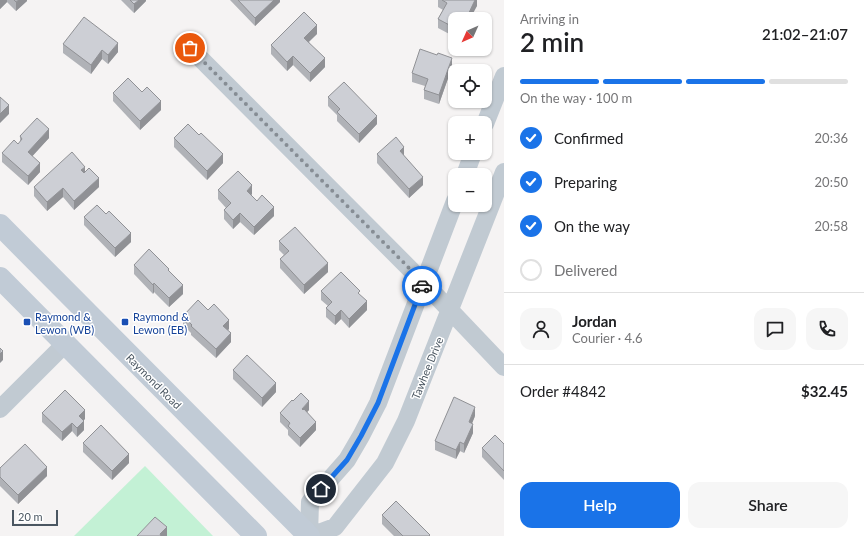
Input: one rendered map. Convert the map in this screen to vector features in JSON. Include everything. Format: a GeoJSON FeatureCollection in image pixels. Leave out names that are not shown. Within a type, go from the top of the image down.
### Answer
{"type":"FeatureCollection","features":[{"type":"Feature","properties":{"kind":"main road","name":"Raymond Road"},"geometry":{"type":"LineString","coordinates":[[0,225],[309,536]]}},
{"type":"Feature","properties":{"kind":"main road"},"geometry":{"type":"LineString","coordinates":[[0,278],[256,536]]}},
{"type":"Feature","properties":{"kind":"street"},"geometry":{"type":"LineString","coordinates":[[190,48],[424,283],[504,367]]}},
{"type":"Feature","properties":{"kind":"street"},"geometry":{"type":"LineString","coordinates":[[488,116],[504,76]]}},
{"type":"Feature","properties":{"kind":"street","name":"Tawhee Drive"},"geometry":{"type":"LineString","coordinates":[[309,536],[335,527],[385,463],[406,421],[504,172]]}},
{"type":"Feature","properties":{"kind":"street"},"geometry":{"type":"LineString","coordinates":[[309,536],[310,502],[347,460],[378,403],[451,212]]}},
{"type":"Feature","properties":{"kind":"street"},"geometry":{"type":"LineString","coordinates":[[0,409],[65,344]]}},
{"type":"Feature","properties":{"kind":"green space"},"geometry":{"type":"Polygon","coordinates":[[[145,466],[213,536],[74,536],[145,466]]]}},
{"type":"Feature","properties":{"kind":"building"},"geometry":{"type":"Polygon","coordinates":[[[130,0],[139,0],[134,4],[130,0]]]}},
{"type":"Feature","properties":{"kind":"building"},"geometry":{"type":"Polygon","coordinates":[[[238,0],[274,0],[255,18],[238,0]]]}},
{"type":"Feature","properties":{"kind":"building"},"geometry":{"type":"Polygon","coordinates":[[[442,0],[475,0],[469,12],[448,12],[448,24],[438,19],[447,3],[442,0]]]}},
{"type":"Feature","properties":{"kind":"building"},"geometry":{"type":"Polygon","coordinates":[[[304,12],[317,25],[304,38],[325,58],[310,73],[293,56],[287,62],[271,45],[304,12]]]}},
{"type":"Feature","properties":{"kind":"building"},"geometry":{"type":"Polygon","coordinates":[[[84,17],[118,43],[108,55],[102,50],[91,65],[63,44],[84,17]]]}},
{"type":"Feature","properties":{"kind":"building"},"geometry":{"type":"Polygon","coordinates":[[[420,49],[452,58],[450,64],[448,64],[448,69],[439,95],[424,90],[428,79],[412,73],[420,49]]]}},
{"type":"Feature","properties":{"kind":"building"},"geometry":{"type":"Polygon","coordinates":[[[128,78],[142,92],[147,87],[161,101],[140,121],[113,93],[128,78]]]}},
{"type":"Feature","properties":{"kind":"building"},"geometry":{"type":"Polygon","coordinates":[[[344,82],[377,116],[359,134],[337,112],[340,109],[328,97],[344,82]]]}},
{"type":"Feature","properties":{"kind":"building"},"geometry":{"type":"Polygon","coordinates":[[[0,97],[9,105],[0,114],[0,97]]]}},
{"type":"Feature","properties":{"kind":"building"},"geometry":{"type":"Polygon","coordinates":[[[37,118],[49,129],[28,152],[40,163],[28,176],[2,153],[14,140],[18,144],[22,139],[20,136],[37,118]]]}},
{"type":"Feature","properties":{"kind":"building"},"geometry":{"type":"Polygon","coordinates":[[[188,124],[199,135],[201,133],[223,154],[207,171],[174,138],[188,124]]]}},
{"type":"Feature","properties":{"kind":"building"},"geometry":{"type":"Polygon","coordinates":[[[396,137],[404,147],[400,151],[423,177],[409,189],[377,154],[396,137]]]}},
{"type":"Feature","properties":{"kind":"building"},"geometry":{"type":"Polygon","coordinates":[[[72,152],[85,167],[81,170],[84,173],[89,168],[99,178],[74,201],[63,188],[47,202],[34,187],[72,152]]]}},
{"type":"Feature","properties":{"kind":"building"},"geometry":{"type":"Polygon","coordinates":[[[238,171],[252,185],[247,191],[257,201],[262,195],[274,207],[254,227],[240,213],[233,220],[224,210],[231,203],[218,190],[238,171]]]}},
{"type":"Feature","properties":{"kind":"building"},"geometry":{"type":"Polygon","coordinates":[[[97,205],[106,214],[109,211],[131,233],[115,248],[84,217],[97,205]]]}},
{"type":"Feature","properties":{"kind":"building"},"geometry":{"type":"Polygon","coordinates":[[[295,227],[328,263],[304,285],[280,259],[289,251],[279,241],[295,227]]]}},
{"type":"Feature","properties":{"kind":"building"},"geometry":{"type":"Polygon","coordinates":[[[149,249],[183,285],[169,298],[154,283],[153,285],[134,265],[149,249]]]}},
{"type":"Feature","properties":{"kind":"building"},"geometry":{"type":"Polygon","coordinates":[[[341,272],[360,291],[358,293],[367,301],[349,319],[341,310],[335,316],[326,308],[332,302],[321,291],[341,272]]]}},
{"type":"Feature","properties":{"kind":"building"},"geometry":{"type":"Polygon","coordinates":[[[198,300],[208,310],[214,304],[229,320],[223,326],[231,333],[216,349],[191,326],[192,325],[183,316],[198,300]]]}},
{"type":"Feature","properties":{"kind":"building"},"geometry":{"type":"Polygon","coordinates":[[[247,355],[276,383],[262,398],[233,370],[247,355]]]}},
{"type":"Feature","properties":{"kind":"building"},"geometry":{"type":"Polygon","coordinates":[[[65,390],[85,410],[79,416],[84,421],[77,428],[72,423],[62,432],[42,413],[65,390]]]}},
{"type":"Feature","properties":{"kind":"building"},"geometry":{"type":"Polygon","coordinates":[[[301,393],[309,401],[302,409],[304,409],[316,422],[300,438],[288,426],[290,423],[280,413],[301,393]]]}},
{"type":"Feature","properties":{"kind":"building"},"geometry":{"type":"Polygon","coordinates":[[[454,397],[475,407],[469,422],[473,424],[464,444],[460,442],[456,450],[435,441],[454,397]]]}},
{"type":"Feature","properties":{"kind":"building"},"geometry":{"type":"Polygon","coordinates":[[[101,425],[129,454],[112,471],[83,443],[101,425]]]}},
{"type":"Feature","properties":{"kind":"building"},"geometry":{"type":"Polygon","coordinates":[[[495,435],[504,444],[504,471],[482,448],[495,435]]]}},
{"type":"Feature","properties":{"kind":"building"},"geometry":{"type":"Polygon","coordinates":[[[25,444],[47,467],[18,495],[0,477],[0,468],[25,444]]]}},
{"type":"Feature","properties":{"kind":"building"},"geometry":{"type":"Polygon","coordinates":[[[396,501],[430,535],[429,536],[403,536],[382,515],[396,501]]]}},
{"type":"Feature","properties":{"kind":"building"},"geometry":{"type":"Polygon","coordinates":[[[155,517],[167,527],[160,534],[161,536],[137,536],[155,517]]]}},
{"type":"Feature","properties":{"kind":"way so far"},"geometry":{"type":"LineString","coordinates":[[190,48],[424,283],[422,286]]}},
{"type":"Feature","properties":{"kind":"place","name":"Raymond & Lewon (WB)"},"geometry":{"type":"Point","coordinates":[27,322]}},
{"type":"Feature","properties":{"kind":"place","name":"Raymond & Lewon (EB)"},"geometry":{"type":"Point","coordinates":[125,322]}},
{"type":"Feature","properties":{"kind":"route"},"geometry":{"type":"LineString","coordinates":[[321,489],[347,460],[378,403],[422,286]]}}]}
